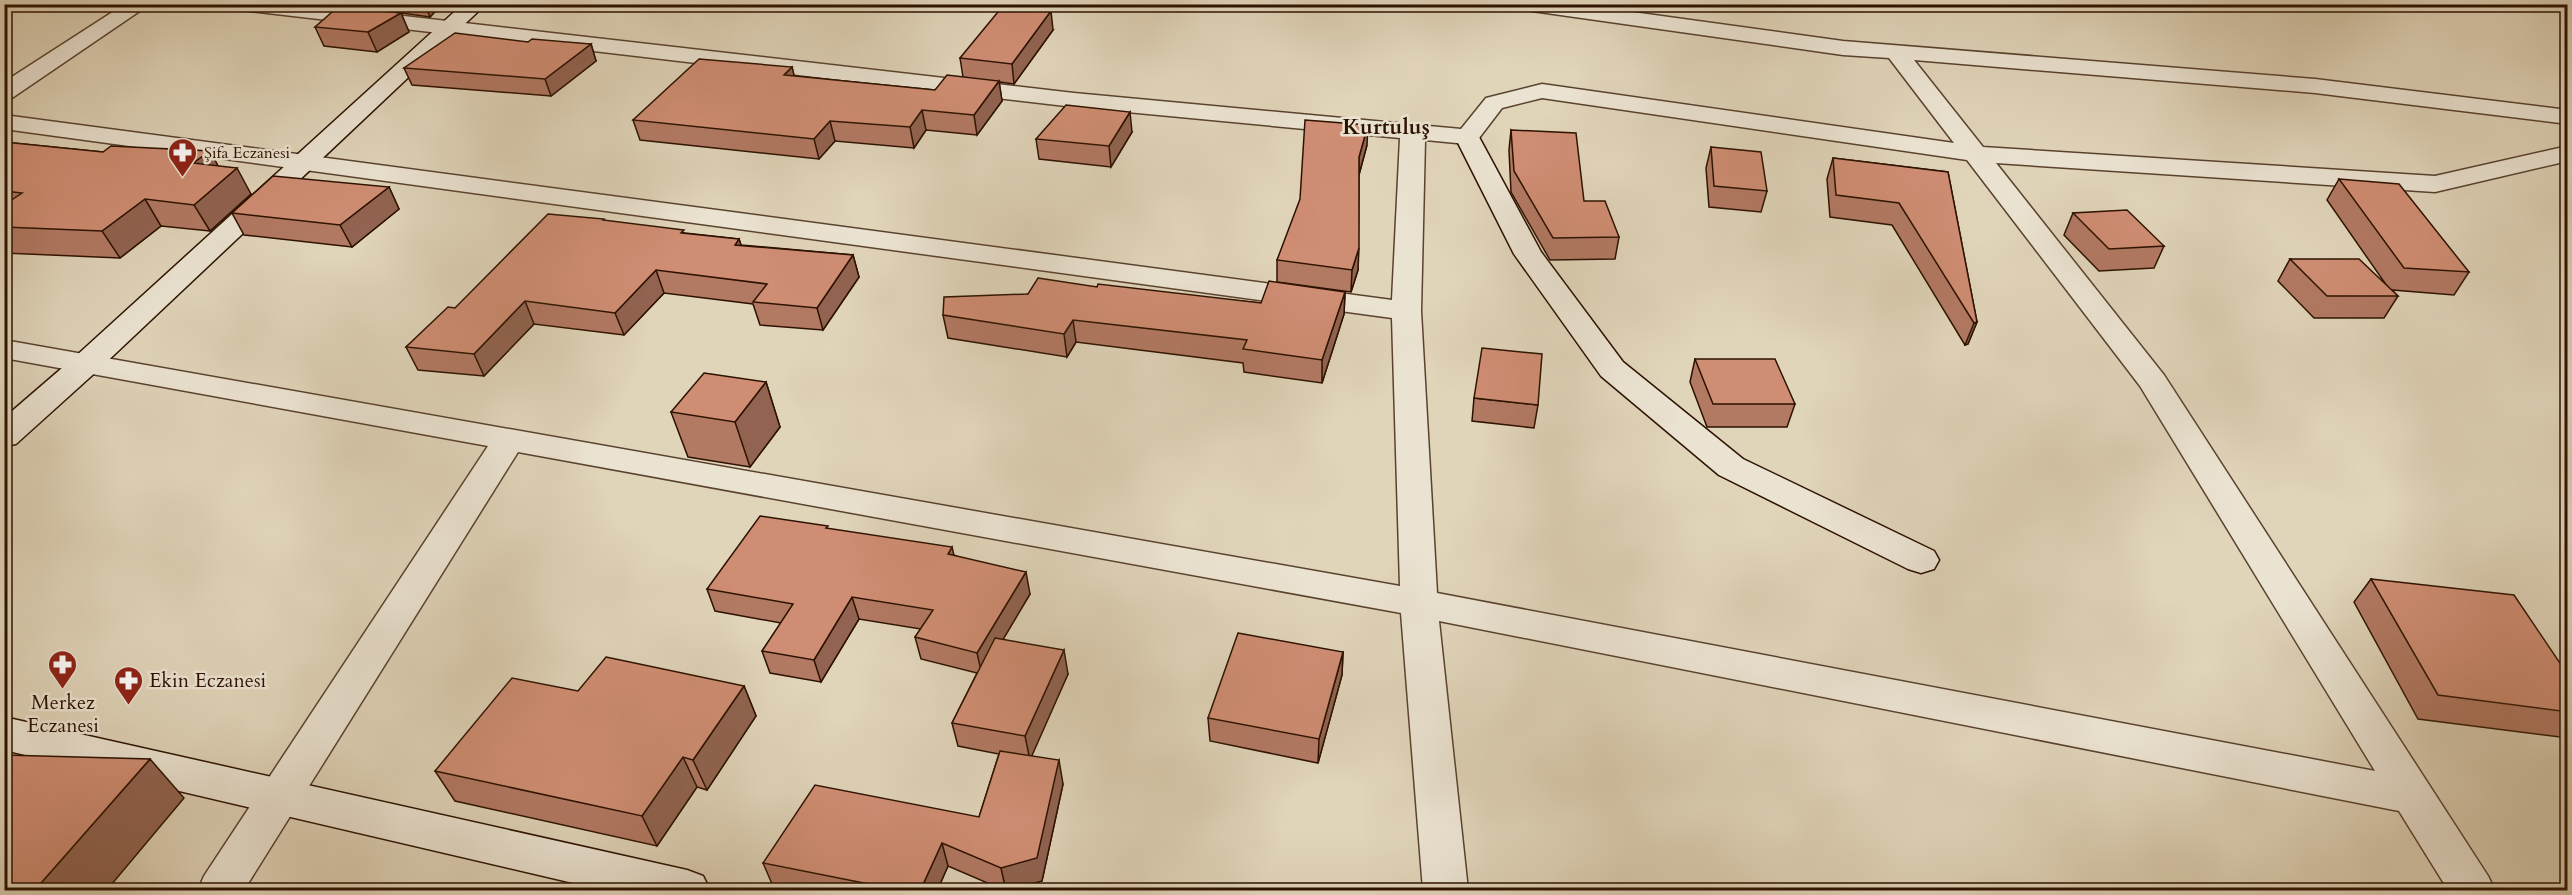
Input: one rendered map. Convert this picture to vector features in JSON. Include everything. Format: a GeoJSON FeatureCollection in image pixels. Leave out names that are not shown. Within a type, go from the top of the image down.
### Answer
{"type":"FeatureCollection","features":[{"type":"Feature","properties":{"kind":"street"},"geometry":{"type":"LineString","coordinates":[[4,93],[140,4]]}},
{"type":"Feature","properties":{"kind":"street"},"geometry":{"type":"LineString","coordinates":[[241,4],[1074,100],[1467,137]]}},
{"type":"Feature","properties":{"kind":"street"},"geometry":{"type":"LineString","coordinates":[[4,436],[87,363],[476,4]]}},
{"type":"Feature","properties":{"kind":"street"},"geometry":{"type":"LineString","coordinates":[[1525,4],[1843,48],[2315,86],[2568,117]]}},
{"type":"Feature","properties":{"kind":"street"},"geometry":{"type":"LineString","coordinates":[[1896,52],[2153,382],[2472,891]]}},
{"type":"Feature","properties":{"kind":"street"},"geometry":{"type":"LineString","coordinates":[[1467,137],[1494,103],[1542,91],[1976,154],[2435,184],[2568,153]]}},
{"type":"Feature","properties":{"kind":"street"},"geometry":{"type":"LineString","coordinates":[[4,122],[1406,311]]}},
{"type":"Feature","properties":{"kind":"street"},"geometry":{"type":"LineString","coordinates":[[1413,132],[1406,311],[1419,604],[1445,891]]}},
{"type":"Feature","properties":{"kind":"street"},"geometry":{"type":"LineString","coordinates":[[1467,137],[1528,254],[1612,369],[1731,467],[1921,560]]}},
{"type":"Feature","properties":{"kind":"street"},"geometry":{"type":"LineString","coordinates":[[4,349],[1419,604],[2413,796]]}},
{"type":"Feature","properties":{"kind":"street"},"geometry":{"type":"LineString","coordinates":[[220,891],[509,439]]}},
{"type":"Feature","properties":{"kind":"street"},"geometry":{"type":"LineString","coordinates":[[4,733],[687,891]]}},
{"type":"Feature","properties":{"kind":"building"},"geometry":{"type":"Polygon","coordinates":[[[339,6],[401,13],[368,32],[315,27],[339,6]]]}},
{"type":"Feature","properties":{"kind":"building"},"geometry":{"type":"Polygon","coordinates":[[[1002,7],[1051,11],[1012,64],[960,58],[1002,7]]]}},
{"type":"Feature","properties":{"kind":"building"},"geometry":{"type":"Polygon","coordinates":[[[455,33],[528,42],[532,39],[591,44],[545,79],[404,68],[455,33]]]}},
{"type":"Feature","properties":{"kind":"building"},"geometry":{"type":"Polygon","coordinates":[[[699,59],[792,67],[784,75],[935,90],[947,75],[999,81],[974,115],[922,110],[910,127],[830,121],[814,139],[633,120],[699,59]]]}},
{"type":"Feature","properties":{"kind":"building"},"geometry":{"type":"Polygon","coordinates":[[[1066,105],[1130,112],[1109,146],[1036,139],[1066,105]]]}},
{"type":"Feature","properties":{"kind":"building"},"geometry":{"type":"Polygon","coordinates":[[[1305,120],[1368,125],[1359,157],[1359,248],[1352,270],[1277,260],[1300,199],[1305,120]]]}},
{"type":"Feature","properties":{"kind":"building"},"geometry":{"type":"Polygon","coordinates":[[[1511,130],[1576,133],[1584,201],[1605,201],[1619,237],[1553,238],[1514,171],[1511,130]]]}},
{"type":"Feature","properties":{"kind":"building"},"geometry":{"type":"Polygon","coordinates":[[[4,142],[103,152],[111,146],[210,151],[193,163],[237,168],[194,205],[145,199],[102,231],[4,227],[4,205],[22,193],[4,191],[4,142]]]}},
{"type":"Feature","properties":{"kind":"building"},"geometry":{"type":"Polygon","coordinates":[[[1711,147],[1761,152],[1767,191],[1714,186],[1711,147]]]}},
{"type":"Feature","properties":{"kind":"building"},"geometry":{"type":"Polygon","coordinates":[[[1833,158],[1948,172],[1977,322],[1974,323],[1899,203],[1836,195],[1833,158]]]}},
{"type":"Feature","properties":{"kind":"building"},"geometry":{"type":"Polygon","coordinates":[[[273,176],[389,187],[340,225],[232,213],[273,176]]]}},
{"type":"Feature","properties":{"kind":"building"},"geometry":{"type":"Polygon","coordinates":[[[2339,179],[2399,184],[2469,272],[2404,268],[2339,179]]]}},
{"type":"Feature","properties":{"kind":"building"},"geometry":{"type":"Polygon","coordinates":[[[2127,210],[2164,246],[2109,249],[2073,213],[2127,210]]]}},
{"type":"Feature","properties":{"kind":"building"},"geometry":{"type":"Polygon","coordinates":[[[548,214],[604,219],[684,230],[681,233],[739,239],[735,245],[853,255],[817,308],[753,302],[767,284],[656,270],[615,313],[525,301],[474,354],[406,347],[448,307],[455,308],[548,214]]]}},
{"type":"Feature","properties":{"kind":"building"},"geometry":{"type":"Polygon","coordinates":[[[2290,259],[2359,259],[2398,296],[2327,296],[2290,259]]]}},
{"type":"Feature","properties":{"kind":"building"},"geometry":{"type":"Polygon","coordinates":[[[1038,278],[1097,287],[1098,284],[1261,303],[1269,281],[1345,292],[1322,360],[1243,349],[1247,340],[1073,320],[1064,334],[943,315],[944,297],[1028,294],[1038,278]]]}},
{"type":"Feature","properties":{"kind":"building"},"geometry":{"type":"Polygon","coordinates":[[[1482,348],[1542,354],[1538,405],[1474,398],[1482,348]]]}},
{"type":"Feature","properties":{"kind":"building"},"geometry":{"type":"Polygon","coordinates":[[[1695,359],[1775,359],[1795,404],[1713,404],[1695,359]]]}},
{"type":"Feature","properties":{"kind":"building"},"geometry":{"type":"Polygon","coordinates":[[[704,373],[766,382],[735,422],[671,412],[704,373]]]}},
{"type":"Feature","properties":{"kind":"building"},"geometry":{"type":"Polygon","coordinates":[[[760,516],[952,547],[948,554],[1026,572],[977,653],[915,637],[933,610],[852,597],[814,660],[762,651],[793,604],[707,589],[760,516]]]}},
{"type":"Feature","properties":{"kind":"building"},"geometry":{"type":"Polygon","coordinates":[[[2371,579],[2514,595],[2568,675],[2568,712],[2438,695],[2371,579]]]}},
{"type":"Feature","properties":{"kind":"building"},"geometry":{"type":"Polygon","coordinates":[[[1238,633],[1343,652],[1319,739],[1208,718],[1238,633]]]}},
{"type":"Feature","properties":{"kind":"building"},"geometry":{"type":"Polygon","coordinates":[[[995,638],[1064,650],[1025,736],[952,723],[995,638]]]}},
{"type":"Feature","properties":{"kind":"building"},"geometry":{"type":"Polygon","coordinates":[[[606,657],[744,686],[693,760],[683,757],[642,816],[435,771],[512,678],[578,691],[606,657]]]}},
{"type":"Feature","properties":{"kind":"building"},"geometry":{"type":"Polygon","coordinates":[[[1000,751],[1059,760],[1037,858],[1001,868],[942,843],[920,891],[904,891],[763,863],[815,785],[979,817],[1000,751]]]}},
{"type":"Feature","properties":{"kind":"building"},"geometry":{"type":"Polygon","coordinates":[[[4,755],[150,759],[34,891],[4,891],[4,755]]]}},
{"type":"Feature","properties":{"kind":"place","name":"Şifa Eczanesi"},"geometry":{"type":"Point","coordinates":[183,178]}},
{"type":"Feature","properties":{"kind":"place","name":"Merkez Eczanesi"},"geometry":{"type":"Point","coordinates":[63,690]}},
{"type":"Feature","properties":{"kind":"place","name":"Ekin Eczanesi"},"geometry":{"type":"Point","coordinates":[128,706]}},
{"type":"Feature","properties":{"kind":"district","name":"Kurtuluş"},"geometry":{"type":"Point","coordinates":[1386,126]}}]}
